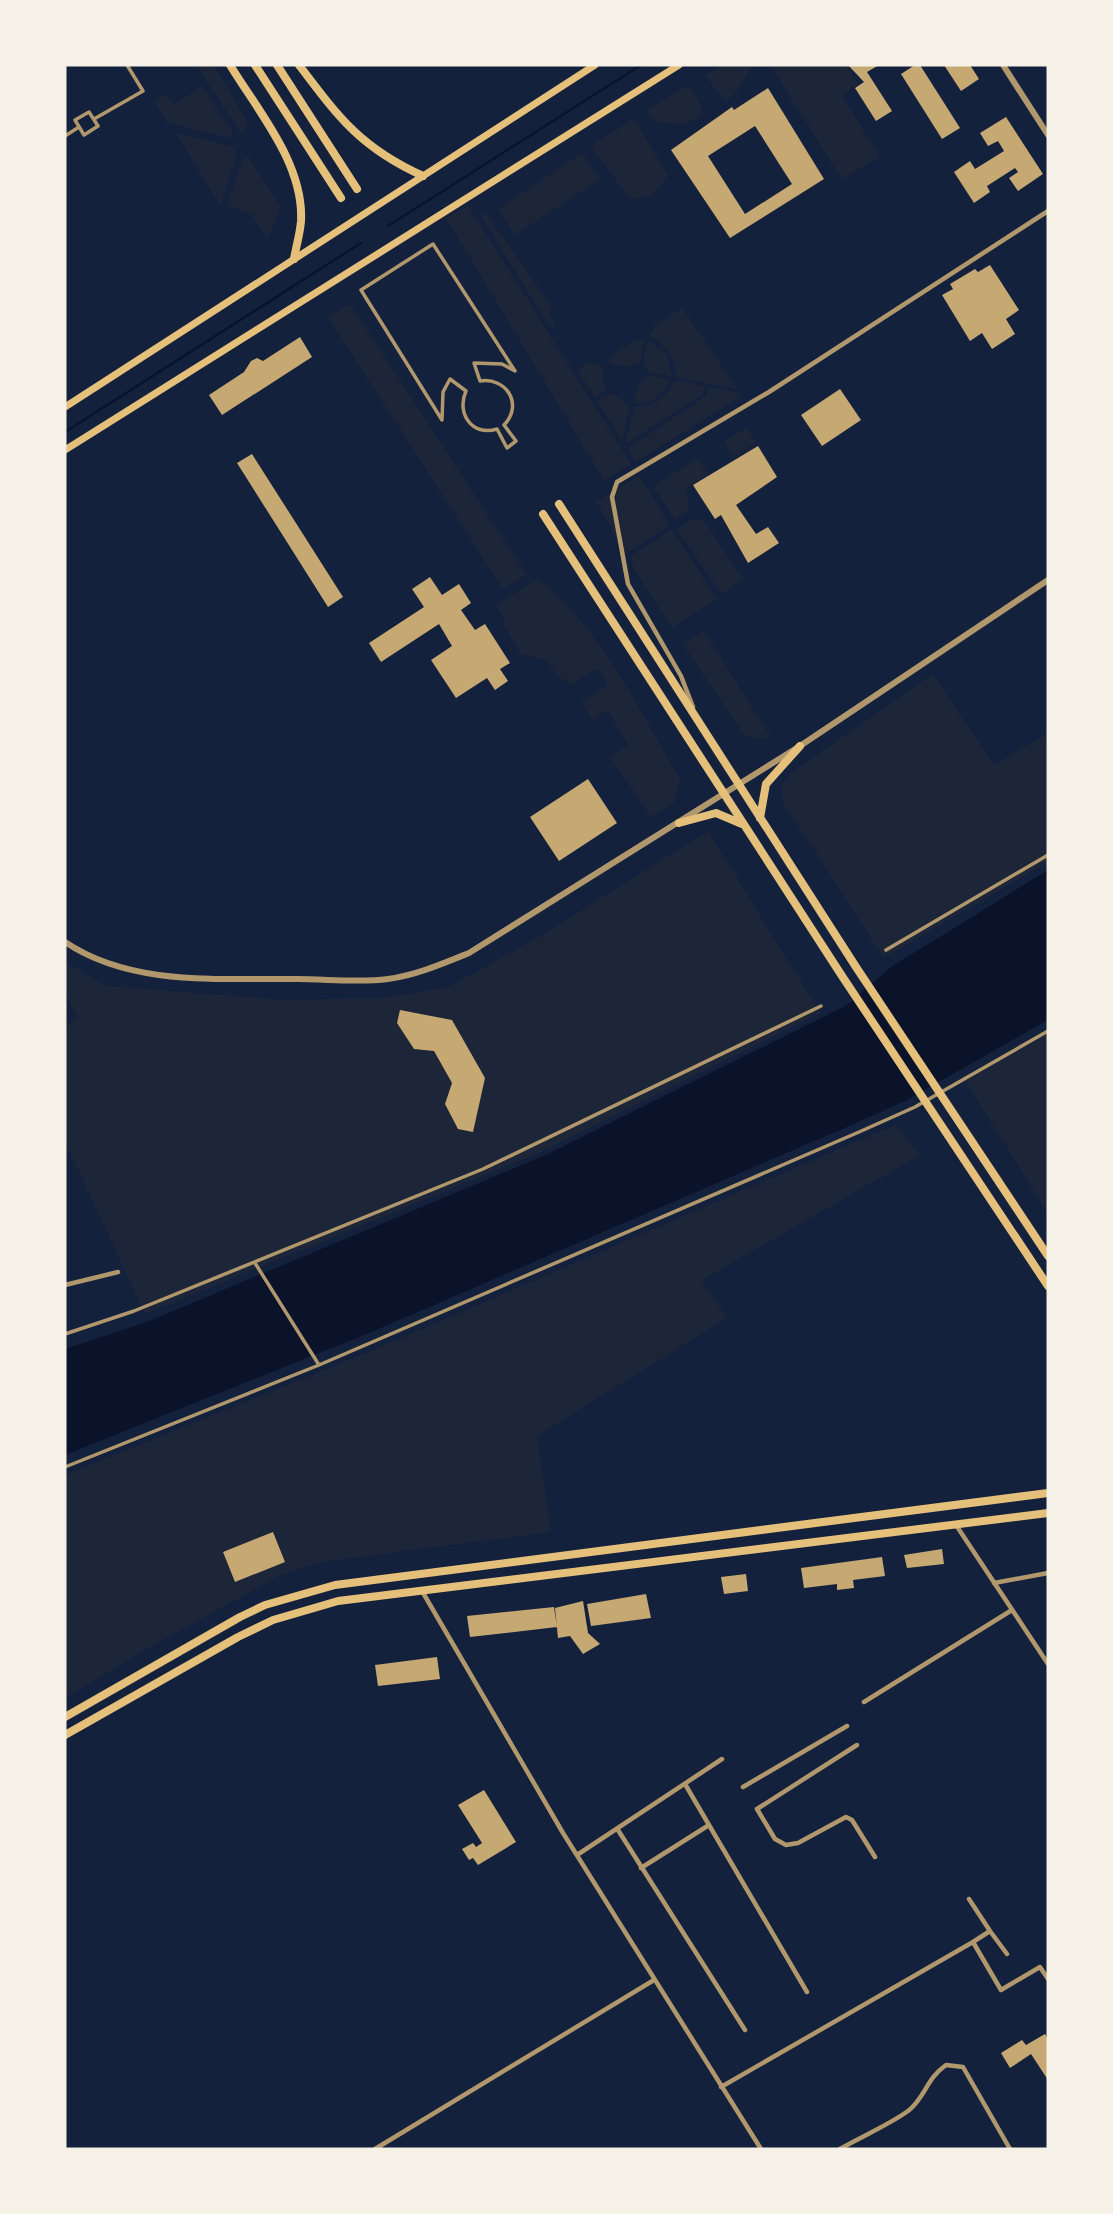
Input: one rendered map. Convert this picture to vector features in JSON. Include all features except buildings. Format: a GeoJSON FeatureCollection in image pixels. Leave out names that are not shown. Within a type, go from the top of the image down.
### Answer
{"type":"FeatureCollection","features":[{"type":"Feature","properties":{"kind":"main road"},"geometry":{"type":"LineString","coordinates":[[230,65],[289,162],[298,194],[301,221],[294,259]]}},
{"type":"Feature","properties":{"kind":"main road"},"geometry":{"type":"LineString","coordinates":[[255,65],[341,198]]}},
{"type":"Feature","properties":{"kind":"main road"},"geometry":{"type":"LineString","coordinates":[[277,65],[357,189]]}},
{"type":"Feature","properties":{"kind":"main road"},"geometry":{"type":"LineString","coordinates":[[299,65],[341,119],[369,147],[390,161],[423,176]]}},
{"type":"Feature","properties":{"kind":"main road"},"geometry":{"type":"LineString","coordinates":[[65,407],[595,65]]}},
{"type":"Feature","properties":{"kind":"main road"},"geometry":{"type":"LineString","coordinates":[[65,450],[679,65]]}},
{"type":"Feature","properties":{"kind":"main road"},"geometry":{"type":"LineString","coordinates":[[559,504],[856,967],[1048,1256]]}},
{"type":"Feature","properties":{"kind":"main road"},"geometry":{"type":"LineString","coordinates":[[543,514],[842,976],[1048,1286]]}},
{"type":"Feature","properties":{"kind":"main road"},"geometry":{"type":"LineString","coordinates":[[760,818],[766,784],[800,746]]}},
{"type":"Feature","properties":{"kind":"main road"},"geometry":{"type":"LineString","coordinates":[[679,823],[716,813],[744,825]]}},
{"type":"Feature","properties":{"kind":"main road"},"geometry":{"type":"LineString","coordinates":[[1048,1493],[335,1585],[299,1594],[240,1617],[65,1718],[68,1733],[273,1620],[338,1601],[598,1566],[1048,1513]]}},
{"type":"Feature","properties":{"kind":"main road"},"geometry":{"type":"LineString","coordinates":[[596,1550],[598,1566]]}},
{"type":"Feature","properties":{"kind":"street"},"geometry":{"type":"LineString","coordinates":[[94,119],[143,91],[127,65]]}},
{"type":"Feature","properties":{"kind":"street"},"geometry":{"type":"LineString","coordinates":[[1003,65],[1048,135]]}},
{"type":"Feature","properties":{"kind":"street"},"geometry":{"type":"LineString","coordinates":[[89,112],[94,119],[98,126],[84,135],[75,120],[89,112]]}},
{"type":"Feature","properties":{"kind":"street"},"geometry":{"type":"LineString","coordinates":[[65,136],[79,127]]}},
{"type":"Feature","properties":{"kind":"street"},"geometry":{"type":"LineString","coordinates":[[699,724],[681,676],[628,584],[612,497],[617,482],[769,392],[1048,211]]}},
{"type":"Feature","properties":{"kind":"street"},"geometry":{"type":"LineString","coordinates":[[433,244],[515,371],[488,361],[474,363],[480,381],[496,382],[509,391],[513,407],[504,425],[516,441],[507,448],[497,429],[484,431],[469,423],[462,408],[466,391],[450,379],[443,392],[442,420],[361,290],[433,244]]}},
{"type":"Feature","properties":{"kind":"street"},"geometry":{"type":"LineString","coordinates":[[65,942],[110,964],[159,975],[363,980],[395,978],[469,953],[800,746],[1048,580]]}},
{"type":"Feature","properties":{"kind":"street"},"geometry":{"type":"LineString","coordinates":[[886,950],[1048,855]]}},
{"type":"Feature","properties":{"kind":"street"},"geometry":{"type":"LineString","coordinates":[[65,1334],[255,1263],[483,1169],[821,1006]]}},
{"type":"Feature","properties":{"kind":"street"},"geometry":{"type":"LineString","coordinates":[[65,1467],[319,1365],[915,1107],[1048,1031]]}},
{"type":"Feature","properties":{"kind":"street"},"geometry":{"type":"LineString","coordinates":[[255,1263],[319,1365]]}},
{"type":"Feature","properties":{"kind":"street"},"geometry":{"type":"LineString","coordinates":[[65,1283],[118,1272]]}},
{"type":"Feature","properties":{"kind":"street"},"geometry":{"type":"LineString","coordinates":[[956,1525],[1048,1664]]}},
{"type":"Feature","properties":{"kind":"street"},"geometry":{"type":"LineString","coordinates":[[994,1583],[1048,1573]]}},
{"type":"Feature","properties":{"kind":"street"},"geometry":{"type":"LineString","coordinates":[[421,1589],[577,1855],[761,2149]]}},
{"type":"Feature","properties":{"kind":"street"},"geometry":{"type":"LineString","coordinates":[[864,1702],[1012,1610]]}},
{"type":"Feature","properties":{"kind":"street"},"geometry":{"type":"LineString","coordinates":[[743,1787],[847,1726]]}},
{"type":"Feature","properties":{"kind":"street"},"geometry":{"type":"LineString","coordinates":[[857,1745],[757,1809],[775,1839],[786,1845],[798,1843],[846,1817],[852,1821],[875,1857]]}},
{"type":"Feature","properties":{"kind":"street"},"geometry":{"type":"LineString","coordinates":[[577,1855],[722,1759]]}},
{"type":"Feature","properties":{"kind":"street"},"geometry":{"type":"LineString","coordinates":[[685,1784],[807,1992]]}},
{"type":"Feature","properties":{"kind":"street"},"geometry":{"type":"LineString","coordinates":[[641,1868],[709,1825]]}},
{"type":"Feature","properties":{"kind":"street"},"geometry":{"type":"LineString","coordinates":[[618,1830],[745,2030]]}},
{"type":"Feature","properties":{"kind":"street"},"geometry":{"type":"LineString","coordinates":[[969,1899],[1007,1954]]}},
{"type":"Feature","properties":{"kind":"street"},"geometry":{"type":"LineString","coordinates":[[721,2087],[990,1931]]}},
{"type":"Feature","properties":{"kind":"street"},"geometry":{"type":"LineString","coordinates":[[973,1942],[1001,1990],[1040,1967],[1048,1979]]}},
{"type":"Feature","properties":{"kind":"street"},"geometry":{"type":"LineString","coordinates":[[375,2149],[654,1980]]}},
{"type":"Feature","properties":{"kind":"street"},"geometry":{"type":"LineString","coordinates":[[840,2149],[909,2110],[922,2095],[931,2076],[946,2065],[963,2067],[1010,2149]]}},
{"type":"Feature","properties":{"kind":"shaded area"},"geometry":{"type":"Polygon","coordinates":[[[196,65],[214,65],[246,120],[247,128],[241,133],[196,65]]]}},
{"type":"Feature","properties":{"kind":"shaded area"},"geometry":{"type":"Polygon","coordinates":[[[722,65],[752,65],[737,91],[726,102],[705,76],[722,65]]]}},
{"type":"Feature","properties":{"kind":"shaded area"},"geometry":{"type":"Polygon","coordinates":[[[770,65],[846,65],[858,84],[842,95],[880,157],[842,179],[770,65]]]}},
{"type":"Feature","properties":{"kind":"shaded area"},"geometry":{"type":"Polygon","coordinates":[[[689,85],[701,106],[701,117],[683,124],[654,122],[647,110],[689,85]]]}},
{"type":"Feature","properties":{"kind":"shaded area"},"geometry":{"type":"Polygon","coordinates":[[[202,86],[233,133],[229,138],[167,122],[154,101],[165,94],[173,105],[202,86]]]}},
{"type":"Feature","properties":{"kind":"shaded area"},"geometry":{"type":"Polygon","coordinates":[[[634,118],[668,176],[652,196],[630,199],[591,146],[634,118]]]}},
{"type":"Feature","properties":{"kind":"shaded area"},"geometry":{"type":"Polygon","coordinates":[[[176,133],[232,146],[237,154],[220,206],[176,133]]]}},
{"type":"Feature","properties":{"kind":"shaded area"},"geometry":{"type":"Polygon","coordinates":[[[582,153],[600,179],[515,235],[498,209],[582,153]]]}},
{"type":"Feature","properties":{"kind":"shaded area"},"geometry":{"type":"Polygon","coordinates":[[[248,157],[281,207],[267,240],[252,215],[227,205],[243,158],[248,157]]]}},
{"type":"Feature","properties":{"kind":"shaded area"},"geometry":{"type":"Polygon","coordinates":[[[468,205],[631,464],[604,481],[446,218],[468,205]]]}},
{"type":"Feature","properties":{"kind":"shaded area"},"geometry":{"type":"Polygon","coordinates":[[[486,213],[553,309],[548,312],[555,324],[550,327],[481,216],[486,213]]]}},
{"type":"Feature","properties":{"kind":"shaded area"},"geometry":{"type":"Polygon","coordinates":[[[350,304],[527,575],[503,589],[328,317],[350,304]]]}},
{"type":"Feature","properties":{"kind":"shaded area"},"geometry":{"type":"Polygon","coordinates":[[[682,308],[737,389],[676,377],[669,352],[649,336],[655,326],[682,308]]]}},
{"type":"Feature","properties":{"kind":"shaded area"},"geometry":{"type":"Polygon","coordinates":[[[637,340],[644,341],[640,362],[628,367],[608,363],[616,352],[637,340]]]}},
{"type":"Feature","properties":{"kind":"shaded area"},"geometry":{"type":"Polygon","coordinates":[[[648,341],[667,354],[672,376],[649,372],[643,362],[648,341]]]}},
{"type":"Feature","properties":{"kind":"shaded area"},"geometry":{"type":"Polygon","coordinates":[[[587,363],[603,366],[602,377],[607,389],[595,397],[577,370],[587,363]]]}},
{"type":"Feature","properties":{"kind":"shaded area"},"geometry":{"type":"Polygon","coordinates":[[[649,375],[671,380],[656,398],[634,403],[639,383],[649,375]]]}},
{"type":"Feature","properties":{"kind":"shaded area"},"geometry":{"type":"Polygon","coordinates":[[[675,380],[705,386],[703,394],[625,444],[634,407],[659,400],[675,380]]]}},
{"type":"Feature","properties":{"kind":"shaded area"},"geometry":{"type":"Polygon","coordinates":[[[709,387],[740,393],[739,397],[636,462],[627,449],[706,396],[709,387]]]}},
{"type":"Feature","properties":{"kind":"shaded area"},"geometry":{"type":"Polygon","coordinates":[[[611,393],[630,406],[622,441],[597,401],[611,393]]]}},
{"type":"Feature","properties":{"kind":"shaded area"},"geometry":{"type":"Polygon","coordinates":[[[747,427],[756,442],[734,457],[724,441],[747,427]]]}},
{"type":"Feature","properties":{"kind":"shaded area"},"geometry":{"type":"Polygon","coordinates":[[[698,458],[708,474],[687,488],[688,510],[675,519],[653,486],[698,458]]]}},
{"type":"Feature","properties":{"kind":"shaded area"},"geometry":{"type":"Polygon","coordinates":[[[639,476],[670,525],[626,554],[596,502],[639,476]]]}},
{"type":"Feature","properties":{"kind":"shaded area"},"geometry":{"type":"Polygon","coordinates":[[[693,518],[704,521],[743,579],[721,594],[677,529],[693,518]]]}},
{"type":"Feature","properties":{"kind":"shaded area"},"geometry":{"type":"Polygon","coordinates":[[[672,529],[717,599],[672,628],[632,565],[632,555],[672,529]]]}},
{"type":"Feature","properties":{"kind":"shaded area"},"geometry":{"type":"Polygon","coordinates":[[[538,579],[561,599],[600,646],[680,779],[674,803],[651,817],[610,757],[628,745],[608,710],[592,720],[582,703],[608,685],[598,668],[571,685],[556,674],[548,661],[521,654],[502,622],[505,620],[496,605],[538,579]]]}},
{"type":"Feature","properties":{"kind":"shaded area"},"geometry":{"type":"Polygon","coordinates":[[[704,631],[770,736],[765,739],[745,736],[683,644],[704,631]]]}},
{"type":"Feature","properties":{"kind":"shaded area"},"geometry":{"type":"Polygon","coordinates":[[[933,674],[994,765],[1048,733],[1048,862],[884,958],[783,802],[782,785],[791,773],[933,674]]]}},
{"type":"Feature","properties":{"kind":"shaded area"},"geometry":{"type":"Polygon","coordinates":[[[708,831],[820,1013],[541,1152],[145,1314],[65,1141],[65,1026],[78,1018],[65,994],[65,962],[106,986],[283,1000],[381,998],[449,987],[539,937],[708,831]]]}},
{"type":"Feature","properties":{"kind":"shaded area"},"geometry":{"type":"Polygon","coordinates":[[[1048,870],[1048,1020],[905,1101],[856,1123],[369,1333],[65,1455],[65,1349],[147,1322],[548,1154],[847,1005],[891,967],[1048,870]]]}},
{"type":"Feature","properties":{"kind":"shaded area"},"geometry":{"type":"Polygon","coordinates":[[[1048,1034],[1048,1214],[965,1080],[1048,1034]]]}},
{"type":"Feature","properties":{"kind":"shaded area"},"geometry":{"type":"Polygon","coordinates":[[[895,1125],[920,1155],[702,1280],[727,1318],[537,1436],[551,1532],[321,1562],[283,1574],[148,1648],[65,1698],[65,1475],[364,1354],[895,1125]]]}},
{"type":"Feature","properties":{"kind":"waterway"},"geometry":{"type":"LineString","coordinates":[[388,226],[641,65]]}},
{"type":"Feature","properties":{"kind":"waterway"},"geometry":{"type":"LineString","coordinates":[[65,432],[361,243]]}}]}
